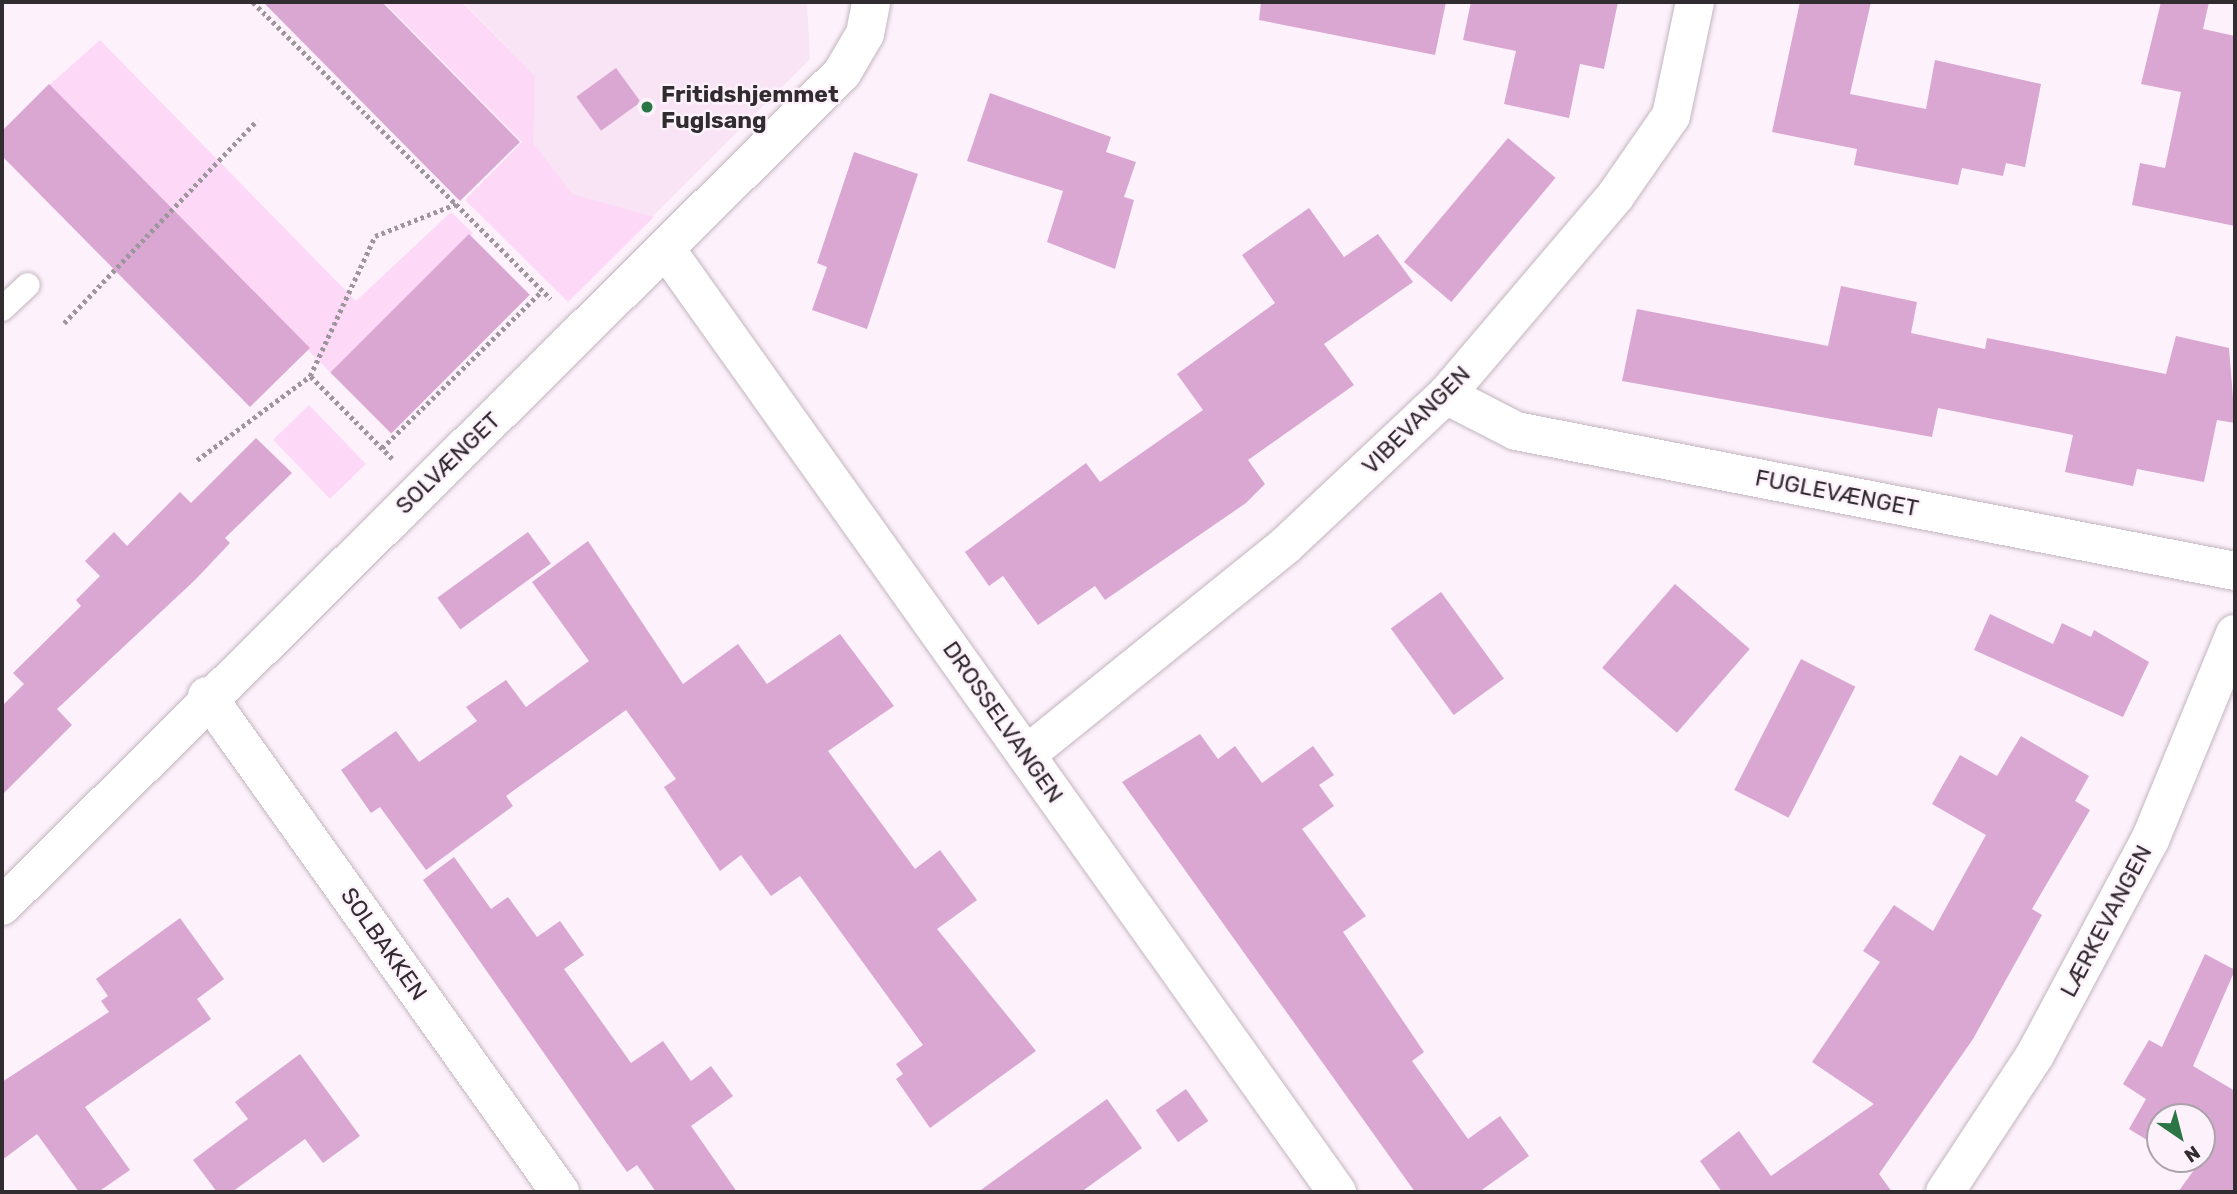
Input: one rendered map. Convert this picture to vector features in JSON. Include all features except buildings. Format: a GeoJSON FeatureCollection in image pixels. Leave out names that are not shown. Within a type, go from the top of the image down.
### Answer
{"type":"FeatureCollection","features":[{"type":"Feature","properties":{"kind":"street","name":"VIBEVANGEN"},"geometry":{"type":"LineString","coordinates":[[1026,755],[1286,545],[1446,395],[1616,195],[1671,116],[1695,2]]}},
{"type":"Feature","properties":{"kind":"street","name":"SOLVÆNGET"},"geometry":{"type":"LineString","coordinates":[[2,906],[207,696],[667,251],[842,73],[865,34],[873,3]]}},
{"type":"Feature","properties":{"kind":"street","name":"DROSSELVANGEN"},"geometry":{"type":"LineString","coordinates":[[667,251],[1337,1192]]}},
{"type":"Feature","properties":{"kind":"street","name":"FUGLEVÆNGET"},"geometry":{"type":"LineString","coordinates":[[1446,395],[1516,431],[2235,571]]}},
{"type":"Feature","properties":{"kind":"street","name":"LÆRKEVANGEN"},"geometry":{"type":"LineString","coordinates":[[1945,1192],[2035,1055],[2150,840],[2235,634]]}},
{"type":"Feature","properties":{"kind":"street","name":"SOLBAKKEN"},"geometry":{"type":"LineString","coordinates":[[207,696],[560,1192]]}},
{"type":"Feature","properties":{"kind":"lane"},"geometry":{"type":"LineString","coordinates":[[2,309],[28,285]]}},
{"type":"Feature","properties":{"kind":"path"},"geometry":{"type":"LineString","coordinates":[[253,2],[584,332]]}},
{"type":"Feature","properties":{"kind":"path"},"geometry":{"type":"LineString","coordinates":[[64,323],[257,120]]}},
{"type":"Feature","properties":{"kind":"path"},"geometry":{"type":"LineString","coordinates":[[197,460],[310,376],[375,236],[456,204]]}},
{"type":"Feature","properties":{"kind":"path"},"geometry":{"type":"LineString","coordinates":[[382,449],[542,290]]}},
{"type":"Feature","properties":{"kind":"path"},"geometry":{"type":"LineString","coordinates":[[310,376],[422,488]]}},
{"type":"Feature","properties":{"kind":"shaded area"},"geometry":{"type":"Polygon","coordinates":[[[384,2],[462,2],[535,76],[533,142],[572,194],[654,217],[568,302],[465,200],[522,142],[384,2]]]}},
{"type":"Feature","properties":{"kind":"shaded area","name":"Fritidshjemmet Fuglsang"},"geometry":{"type":"Polygon","coordinates":[[[463,2],[807,2],[810,59],[652,217],[568,194],[531,138],[534,75],[463,2]]]}},
{"type":"Feature","properties":{"kind":"shaded area"},"geometry":{"type":"Polygon","coordinates":[[[100,40],[356,301],[451,212],[473,233],[333,375],[46,88],[100,40]]]}},
{"type":"Feature","properties":{"kind":"shaded area"},"geometry":{"type":"Polygon","coordinates":[[[309,405],[366,464],[330,499],[273,440],[309,405]]]}},
{"type":"Feature","properties":{"kind":"place","name":"Fritidshjemmet Fuglsang"},"geometry":{"type":"Point","coordinates":[647,107]}}]}
